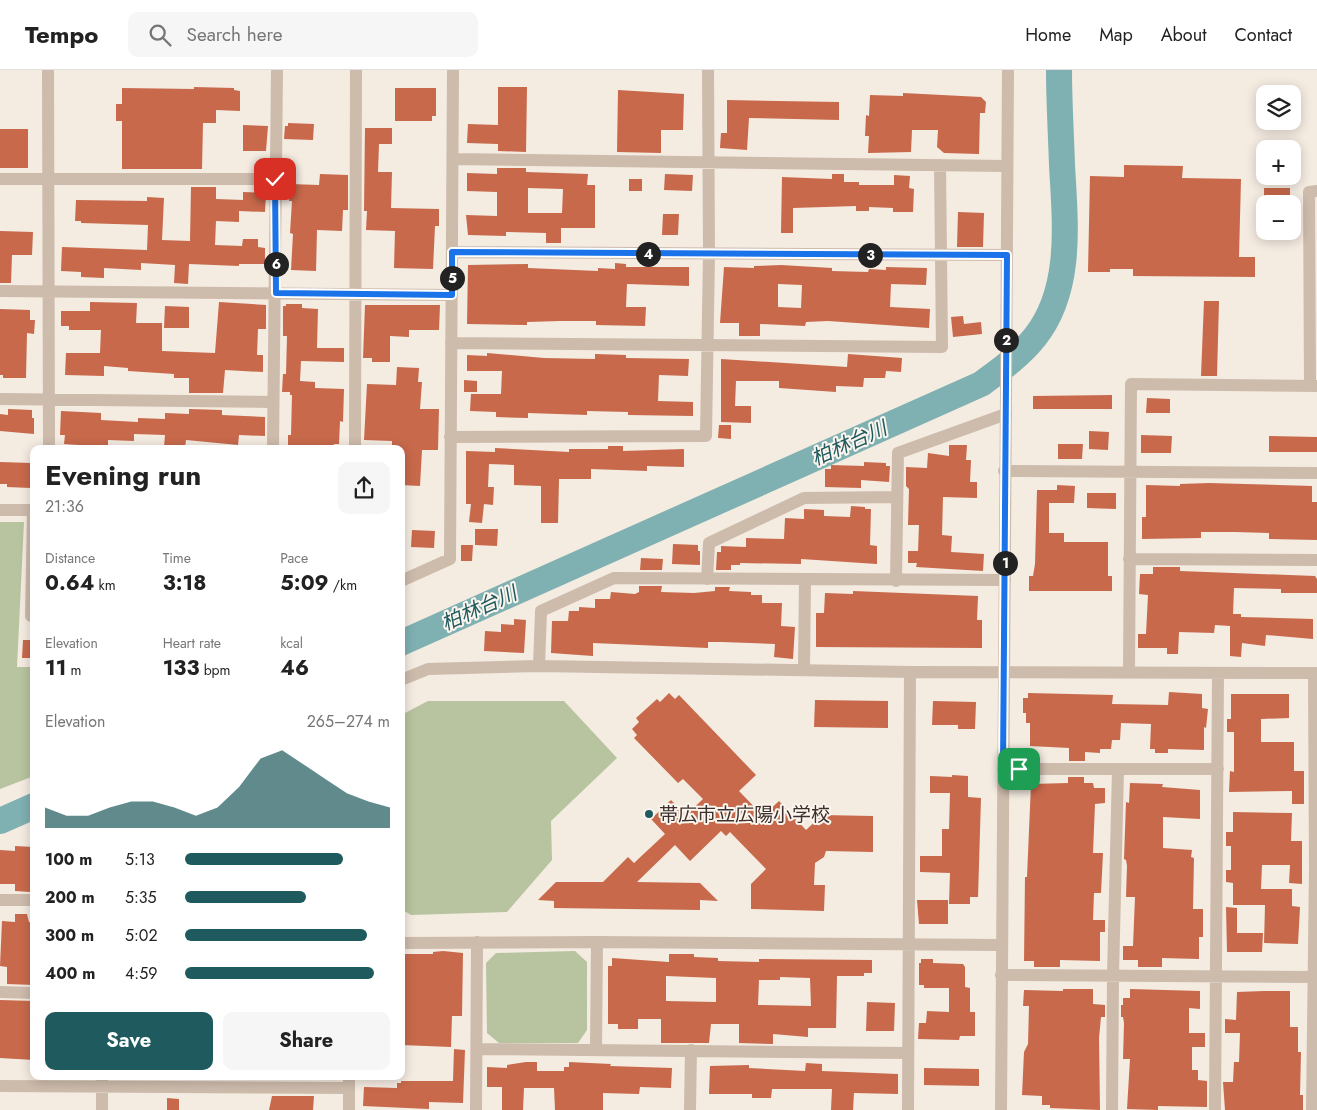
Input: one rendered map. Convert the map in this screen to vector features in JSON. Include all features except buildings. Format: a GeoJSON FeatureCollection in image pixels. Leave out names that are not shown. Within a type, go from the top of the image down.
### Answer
{"type":"FeatureCollection","features":[{"type":"Feature","properties":{"kind":"street"},"geometry":{"type":"LineString","coordinates":[[48,70],[49,445]]}},
{"type":"Feature","properties":{"kind":"street"},"geometry":{"type":"LineString","coordinates":[[273,445],[277,70]]}},
{"type":"Feature","properties":{"kind":"street"},"geometry":{"type":"LineString","coordinates":[[355,445],[356,70]]}},
{"type":"Feature","properties":{"kind":"street"},"geometry":{"type":"LineString","coordinates":[[405,579],[450,560],[453,70]]}},
{"type":"Feature","properties":{"kind":"street"},"geometry":{"type":"LineString","coordinates":[[450,437],[706,436],[709,254],[708,70]]}},
{"type":"Feature","properties":{"kind":"street"},"geometry":{"type":"LineString","coordinates":[[1001,1110],[1008,70]]}},
{"type":"Feature","properties":{"kind":"street"},"geometry":{"type":"LineString","coordinates":[[453,159],[1007,166]]}},
{"type":"Feature","properties":{"kind":"street"},"geometry":{"type":"LineString","coordinates":[[451,343],[942,347],[940,165]]}},
{"type":"Feature","properties":{"kind":"street"},"geometry":{"type":"LineString","coordinates":[[0,179],[275,179]]}},
{"type":"Feature","properties":{"kind":"street"},"geometry":{"type":"LineString","coordinates":[[1129,672],[1131,384],[1313,386],[1309,192],[1317,192]]}},
{"type":"Feature","properties":{"kind":"street"},"geometry":{"type":"LineString","coordinates":[[452,252],[1007,255]]}},
{"type":"Feature","properties":{"kind":"street"},"geometry":{"type":"LineString","coordinates":[[0,291],[452,295]]}},
{"type":"Feature","properties":{"kind":"street"},"geometry":{"type":"LineString","coordinates":[[0,399],[273,402]]}},
{"type":"Feature","properties":{"kind":"street"},"geometry":{"type":"LineString","coordinates":[[896,581],[898,453],[1006,414]]}},
{"type":"Feature","properties":{"kind":"street"},"geometry":{"type":"LineString","coordinates":[[1004,470],[1317,473]]}},
{"type":"Feature","properties":{"kind":"street"},"geometry":{"type":"LineString","coordinates":[[707,578],[709,543],[804,498],[896,497]]}},
{"type":"Feature","properties":{"kind":"street"},"geometry":{"type":"LineString","coordinates":[[0,510],[30,510]]}},
{"type":"Feature","properties":{"kind":"street"},"geometry":{"type":"LineString","coordinates":[[1129,559],[1317,560]]}},
{"type":"Feature","properties":{"kind":"street"},"geometry":{"type":"LineString","coordinates":[[539,666],[541,611],[614,578],[896,581],[1005,580]]}},
{"type":"Feature","properties":{"kind":"street"},"geometry":{"type":"LineString","coordinates":[[804,670],[805,580]]}},
{"type":"Feature","properties":{"kind":"street"},"geometry":{"type":"LineString","coordinates":[[405,678],[428,669],[539,666],[910,672],[1316,673],[1316,868],[1312,1110]]}},
{"type":"Feature","properties":{"kind":"street"},"geometry":{"type":"LineString","coordinates":[[908,1110],[910,672]]}},
{"type":"Feature","properties":{"kind":"street"},"geometry":{"type":"LineString","coordinates":[[1215,1110],[1218,673]]}},
{"type":"Feature","properties":{"kind":"street"},"geometry":{"type":"LineString","coordinates":[[1003,769],[1218,769]]}},
{"type":"Feature","properties":{"kind":"street"},"geometry":{"type":"LineString","coordinates":[[1112,1110],[1118,770]]}},
{"type":"Feature","properties":{"kind":"street"},"geometry":{"type":"LineString","coordinates":[[0,900],[30,900]]}},
{"type":"Feature","properties":{"kind":"street"},"geometry":{"type":"LineString","coordinates":[[476,1110],[477,942]]}},
{"type":"Feature","properties":{"kind":"street"},"geometry":{"type":"LineString","coordinates":[[405,943],[597,942],[1001,946]]}},
{"type":"Feature","properties":{"kind":"street"},"geometry":{"type":"LineString","coordinates":[[596,1049],[597,942]]}},
{"type":"Feature","properties":{"kind":"street"},"geometry":{"type":"LineString","coordinates":[[1001,975],[1315,977]]}},
{"type":"Feature","properties":{"kind":"street"},"geometry":{"type":"LineString","coordinates":[[0,992],[30,993]]}},
{"type":"Feature","properties":{"kind":"street"},"geometry":{"type":"LineString","coordinates":[[476,1049],[908,1053]]}},
{"type":"Feature","properties":{"kind":"street"},"geometry":{"type":"LineString","coordinates":[[690,1110],[691,1050]]}},
{"type":"Feature","properties":{"kind":"street"},"geometry":{"type":"LineString","coordinates":[[101,1081],[102,1110]]}},
{"type":"Feature","properties":{"kind":"street"},"geometry":{"type":"LineString","coordinates":[[0,1086],[101,1081],[349,1082],[349,1110]]}},
{"type":"Feature","properties":{"kind":"green space"},"geometry":{"type":"Polygon","coordinates":[[[0,522],[24,522],[17,667],[30,667],[30,778],[0,789],[0,522]]]}},
{"type":"Feature","properties":{"kind":"green space"},"geometry":{"type":"Polygon","coordinates":[[[428,701],[564,701],[617,758],[551,821],[552,860],[507,912],[411,915],[405,911],[405,713],[428,701]]]}},
{"type":"Feature","properties":{"kind":"green space"},"geometry":{"type":"Polygon","coordinates":[[[575,951],[587,962],[587,1030],[578,1043],[499,1043],[487,1033],[486,963],[496,953],[575,951]]]}},
{"type":"Feature","properties":{"kind":"waterway","name":"柏林台川"},"geometry":{"type":"LineString","coordinates":[[405,641],[981,384],[1016,357],[1035,337],[1047,318],[1056,298],[1061,277],[1065,232],[1059,70]]}},
{"type":"Feature","properties":{"kind":"waterway","name":"柏林台川"},"geometry":{"type":"LineString","coordinates":[[0,821],[30,808]]}},
{"type":"Feature","properties":{"kind":"place","name":"帯広市立広陽小学校"},"geometry":{"type":"Point","coordinates":[649,814]}},
{"type":"Feature","properties":{"kind":"route"},"geometry":{"type":"LineString","coordinates":[[275,179],[276,293],[452,295],[452,252],[1007,255],[1003,769],[1019,769]]}}]}
